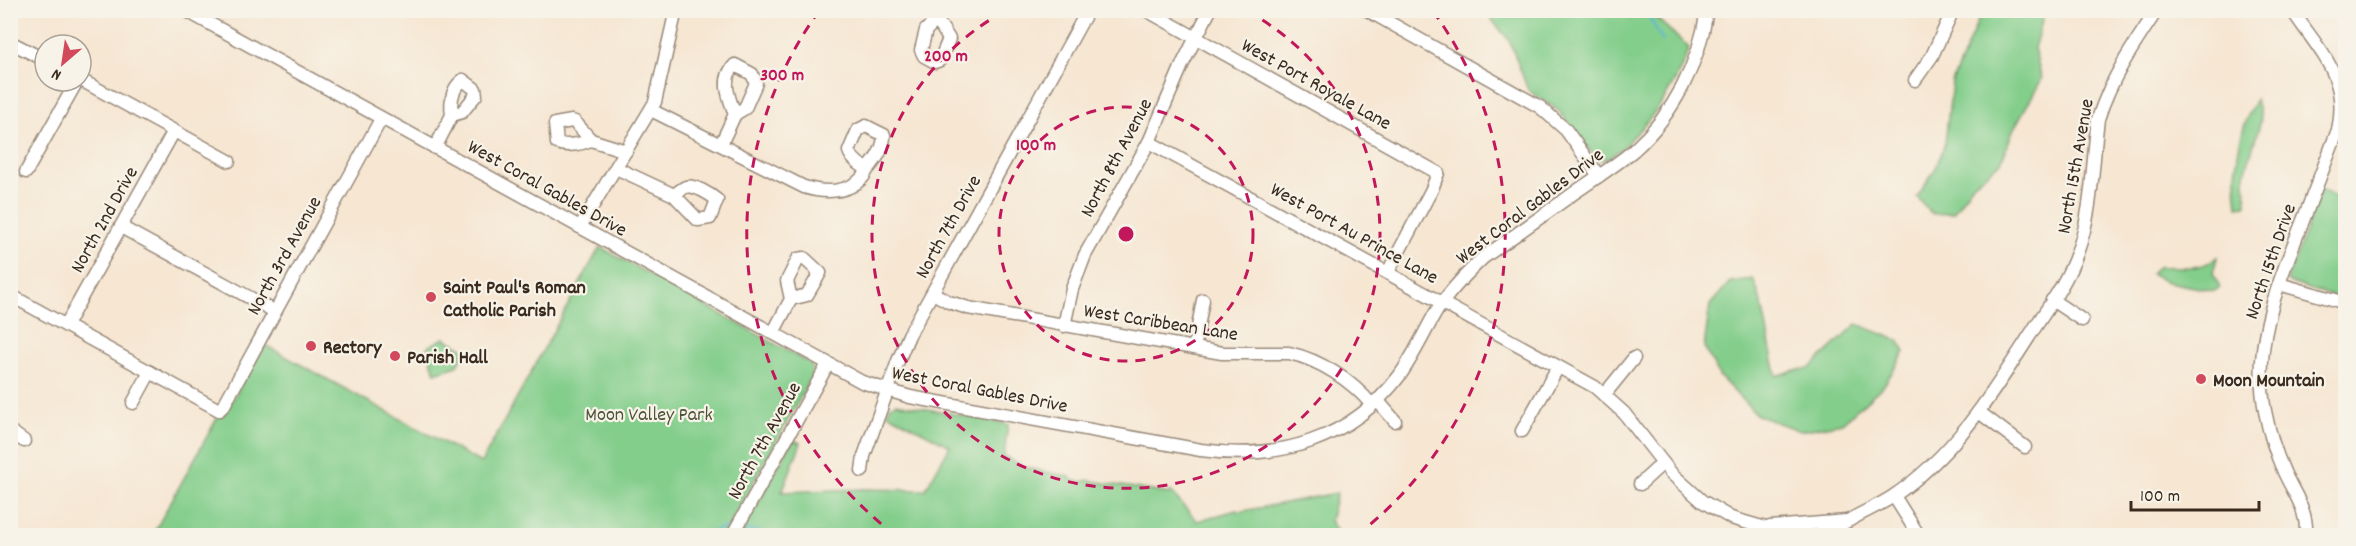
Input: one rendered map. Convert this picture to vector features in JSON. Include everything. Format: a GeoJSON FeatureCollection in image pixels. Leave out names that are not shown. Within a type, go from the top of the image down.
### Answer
{"type":"FeatureCollection","features":[{"type":"Feature","properties":{"kind":"street","name":"West Coral Gables Drive"},"geometry":{"type":"LineString","coordinates":[[185,10],[862,382],[887,391],[954,405],[1234,454],[1276,451],[1308,443],[1341,428],[1374,402],[1403,370],[1443,303],[1467,273],[1484,257],[1632,151],[1660,122],[1683,86],[1697,56],[1707,10]]}},
{"type":"Feature","properties":{"kind":"street"},"geometry":{"type":"LineString","coordinates":[[580,227],[651,110],[661,85],[676,10]]}},
{"type":"Feature","properties":{"kind":"street","name":"North 7th Drive"},"geometry":{"type":"LineString","coordinates":[[862,471],[864,456],[906,341],[1088,10]]}},
{"type":"Feature","properties":{"kind":"street","name":"West Port Royale Lane"},"geometry":{"type":"LineString","coordinates":[[1146,10],[1438,173],[1432,189],[1388,272]]}},
{"type":"Feature","properties":{"kind":"street","name":"North 8th Avenue"},"geometry":{"type":"LineString","coordinates":[[1064,326],[1072,289],[1085,255],[1149,142],[1210,10]]}},
{"type":"Feature","properties":{"kind":"street"},"geometry":{"type":"LineString","coordinates":[[1367,10],[1540,107],[1566,130],[1599,176]]}},
{"type":"Feature","properties":{"kind":"street"},"geometry":{"type":"LineString","coordinates":[[1916,80],[1932,56],[1953,10]]}},
{"type":"Feature","properties":{"kind":"street","name":"North 15th Avenue"},"geometry":{"type":"LineString","coordinates":[[1894,496],[1948,448],[1979,412],[2052,300],[2073,262],[2085,227],[2098,119],[2103,103],[2125,58],[2157,10]]}},
{"type":"Feature","properties":{"kind":"street","name":"North 15th Drive"},"geometry":{"type":"LineString","coordinates":[[2292,10],[2327,59],[2338,82],[2341,104],[2338,130],[2279,284],[2266,323],[2262,350],[2264,407],[2271,438],[2306,518],[2306,536]]}},
{"type":"Feature","properties":{"kind":"street"},"geometry":{"type":"LineString","coordinates":[[10,42],[33,54]]}},
{"type":"Feature","properties":{"kind":"street"},"geometry":{"type":"LineString","coordinates":[[93,88],[229,161]]}},
{"type":"Feature","properties":{"kind":"street"},"geometry":{"type":"LineString","coordinates":[[26,172],[72,93]]}},
{"type":"Feature","properties":{"kind":"street"},"geometry":{"type":"LineString","coordinates":[[651,110],[804,186],[819,191],[842,189],[862,178],[868,168]]}},
{"type":"Feature","properties":{"kind":"street"},"geometry":{"type":"LineString","coordinates":[[721,144],[735,114]]}},
{"type":"Feature","properties":{"kind":"street"},"geometry":{"type":"LineString","coordinates":[[435,148],[452,115]]}},
{"type":"Feature","properties":{"kind":"street","name":"North 3rd Avenue"},"geometry":{"type":"LineString","coordinates":[[150,372],[219,410],[224,405],[381,119]]}},
{"type":"Feature","properties":{"kind":"street","name":"North 2nd Drive"},"geometry":{"type":"LineString","coordinates":[[66,325],[174,131]]}},
{"type":"Feature","properties":{"kind":"street"},"geometry":{"type":"LineString","coordinates":[[591,140],[626,151]]}},
{"type":"Feature","properties":{"kind":"street","name":"West Port Au Prince Lane"},"geometry":{"type":"LineString","coordinates":[[1149,142],[1595,387],[1624,413],[1663,464],[1686,489],[1708,505],[1759,531],[1793,536]]}},
{"type":"Feature","properties":{"kind":"street"},"geometry":{"type":"LineString","coordinates":[[616,168],[674,195]]}},
{"type":"Feature","properties":{"kind":"street"},"geometry":{"type":"LineString","coordinates":[[121,227],[274,311]]}},
{"type":"Feature","properties":{"kind":"street"},"geometry":{"type":"LineString","coordinates":[[2279,284],[2346,303]]}},
{"type":"Feature","properties":{"kind":"street","name":"West Caribbean Lane"},"geometry":{"type":"LineString","coordinates":[[933,293],[958,305],[1222,353],[1298,355],[1344,379],[1395,421]]}},
{"type":"Feature","properties":{"kind":"street"},"geometry":{"type":"LineString","coordinates":[[10,295],[150,372],[133,403]]}},
{"type":"Feature","properties":{"kind":"street"},"geometry":{"type":"LineString","coordinates":[[773,333],[791,299]]}},
{"type":"Feature","properties":{"kind":"street"},"geometry":{"type":"LineString","coordinates":[[1194,348],[1203,300]]}},
{"type":"Feature","properties":{"kind":"street"},"geometry":{"type":"LineString","coordinates":[[2052,300],[2082,320]]}},
{"type":"Feature","properties":{"kind":"street"},"geometry":{"type":"LineString","coordinates":[[1604,395],[1634,358]]}},
{"type":"Feature","properties":{"kind":"street","name":"North 7th Avenue"},"geometry":{"type":"LineString","coordinates":[[732,536],[828,364]]}},
{"type":"Feature","properties":{"kind":"street"},"geometry":{"type":"LineString","coordinates":[[1522,431],[1558,367]]}},
{"type":"Feature","properties":{"kind":"street"},"geometry":{"type":"LineString","coordinates":[[1979,412],[2025,447]]}},
{"type":"Feature","properties":{"kind":"street"},"geometry":{"type":"LineString","coordinates":[[10,431],[24,441]]}},
{"type":"Feature","properties":{"kind":"street"},"geometry":{"type":"LineString","coordinates":[[1640,484],[1663,464]]}},
{"type":"Feature","properties":{"kind":"street"},"geometry":{"type":"LineString","coordinates":[[1894,496],[1919,536]]}},
{"type":"Feature","properties":{"kind":"street","name":"West Port Au Prince Lane"},"geometry":{"type":"LineString","coordinates":[[1816,536],[1835,531],[1847,521],[1894,496]]}},
{"type":"Feature","properties":{"kind":"street","name":"West Port Au Prince Lane"},"geometry":{"type":"LineString","coordinates":[[1759,531],[1847,521]]}},
{"type":"Feature","properties":{"kind":"green space"},"geometry":{"type":"Polygon","coordinates":[[[1484,11],[1651,11],[1689,48],[1666,97],[1650,118],[1618,152],[1601,160],[1595,157],[1559,111],[1528,90],[1509,40],[1484,11]]]}},
{"type":"Feature","properties":{"kind":"green space"},"geometry":{"type":"Polygon","coordinates":[[[1982,11],[2045,11],[2034,48],[2042,79],[2013,130],[2001,162],[1973,184],[1953,213],[1932,214],[1917,197],[1935,170],[1945,143],[1952,82],[1982,11]]]}},
{"type":"Feature","properties":{"kind":"green space"},"geometry":{"type":"Polygon","coordinates":[[[2256,99],[2261,120],[2245,174],[2246,205],[2238,206],[2236,179],[2238,151],[2245,124],[2256,99]]]}},
{"type":"Feature","properties":{"kind":"green space"},"geometry":{"type":"Polygon","coordinates":[[[2321,190],[2345,202],[2345,300],[2290,283],[2287,280],[2321,190]]]}},
{"type":"Feature","properties":{"kind":"green space","name":"Moon Valley Park"},"geometry":{"type":"Polygon","coordinates":[[[600,247],[811,364],[813,375],[724,535],[152,536],[218,416],[225,414],[263,344],[481,463],[600,247]]]}},
{"type":"Feature","properties":{"kind":"green space"},"geometry":{"type":"Polygon","coordinates":[[[2217,257],[2213,273],[2220,287],[2214,291],[2164,281],[2150,273],[2158,267],[2196,267],[2217,257]]]}},
{"type":"Feature","properties":{"kind":"green space"},"geometry":{"type":"Polygon","coordinates":[[[1753,279],[1761,303],[1777,376],[1794,370],[1809,369],[1857,324],[1898,340],[1905,352],[1884,385],[1842,423],[1800,431],[1757,415],[1720,377],[1704,347],[1710,305],[1730,282],[1753,279]]]}},
{"type":"Feature","properties":{"kind":"green space"},"geometry":{"type":"Polygon","coordinates":[[[444,338],[466,350],[457,366],[435,373],[427,347],[444,338]]]}},
{"type":"Feature","properties":{"kind":"green space"},"geometry":{"type":"Polygon","coordinates":[[[896,403],[1008,424],[1004,455],[1012,461],[1035,470],[1070,477],[1071,480],[1082,482],[1087,480],[1170,494],[1170,491],[1197,521],[1237,510],[1238,512],[1337,493],[1330,521],[1340,535],[741,535],[793,440],[801,443],[782,492],[863,489],[925,490],[950,446],[887,413],[890,406],[896,403]]]}},
{"type":"Feature","properties":{"kind":"waterway"},"geometry":{"type":"LineString","coordinates":[[1645,10],[1663,41]]}},
{"type":"Feature","properties":{"kind":"waterway"},"geometry":{"type":"LineString","coordinates":[[704,536],[722,528],[732,528]]}},
{"type":"Feature","properties":{"kind":"waterway"},"geometry":{"type":"LineString","coordinates":[[741,529],[786,536]]}},
{"type":"Feature","properties":{"kind":"waterway"},"geometry":{"type":"LineString","coordinates":[[1292,536],[1302,536]]}},
{"type":"Feature","properties":{"kind":"place","name":"Saint Paul's Roman Catholic Parish"},"geometry":{"type":"Point","coordinates":[431,297]}},
{"type":"Feature","properties":{"kind":"place","name":"Rectory"},"geometry":{"type":"Point","coordinates":[311,346]}},
{"type":"Feature","properties":{"kind":"place","name":"Parish Hall"},"geometry":{"type":"Point","coordinates":[395,356]}},
{"type":"Feature","properties":{"kind":"place","name":"Moon Mountain"},"geometry":{"type":"Point","coordinates":[2201,379]}}]}
